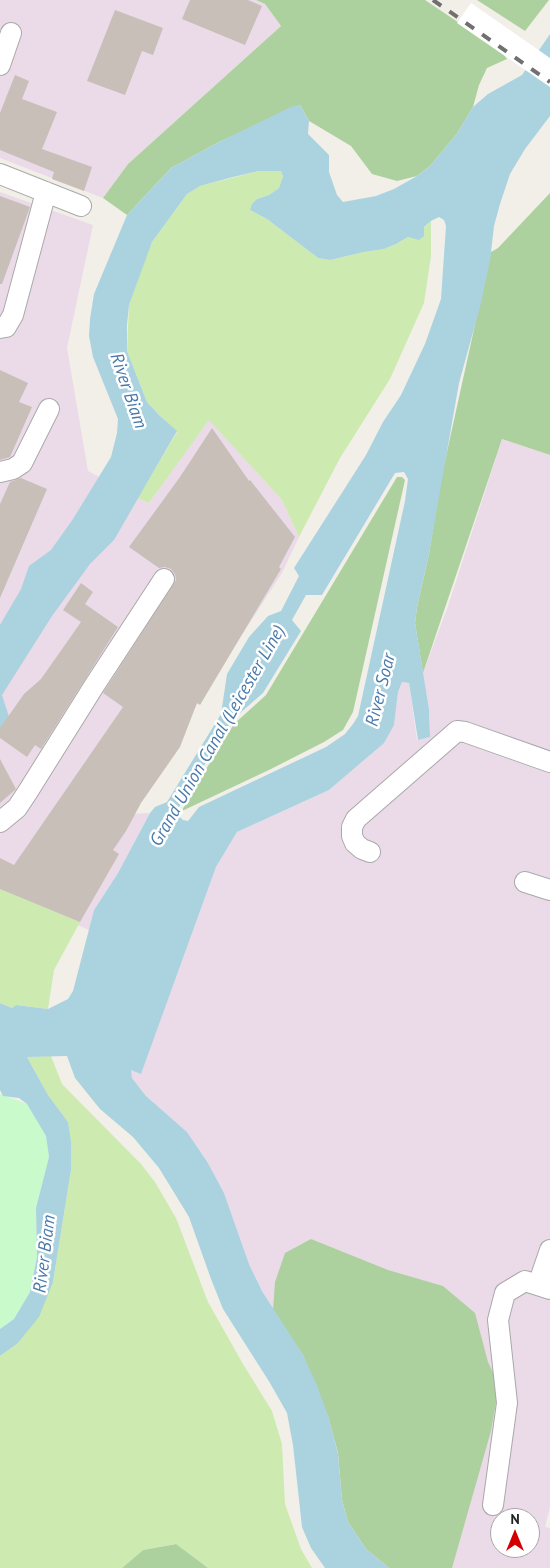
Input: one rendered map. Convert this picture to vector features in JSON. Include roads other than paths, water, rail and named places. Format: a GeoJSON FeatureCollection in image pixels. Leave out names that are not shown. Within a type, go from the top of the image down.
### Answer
{"type":"FeatureCollection","features":[{"type":"Feature","properties":{"kind":"street"},"geometry":{"type":"LineString","coordinates":[[0,65],[11,33]]}},
{"type":"Feature","properties":{"kind":"street"},"geometry":{"type":"LineString","coordinates":[[0,174],[81,206]]}},
{"type":"Feature","properties":{"kind":"street"},"geometry":{"type":"LineString","coordinates":[[0,328],[6,327],[13,315],[46,192]]}},
{"type":"Feature","properties":{"kind":"street"},"geometry":{"type":"LineString","coordinates":[[0,472],[13,469],[22,464],[49,409]]}},
{"type":"Feature","properties":{"kind":"street"},"geometry":{"type":"LineString","coordinates":[[0,822],[17,808],[88,694],[164,579]]}},
{"type":"Feature","properties":{"kind":"street"},"geometry":{"type":"LineString","coordinates":[[370,852],[362,849],[355,843],[352,836],[352,827],[356,819],[457,730],[550,762]]}},
{"type":"Feature","properties":{"kind":"street"},"geometry":{"type":"LineString","coordinates":[[525,882],[550,890]]}},
{"type":"Feature","properties":{"kind":"street"},"geometry":{"type":"LineString","coordinates":[[493,1505],[507,1403],[498,1320],[505,1293],[525,1281],[544,1287],[550,1250]]}},
{"type":"Feature","properties":{"kind":"water"},"geometry":{"type":"Polygon","coordinates":[[[550,34],[550,116],[525,149],[510,174],[494,226],[490,261],[480,307],[459,383],[429,554],[417,607],[415,623],[429,709],[430,737],[418,740],[409,683],[402,682],[398,692],[394,725],[384,743],[329,790],[237,832],[216,867],[141,1074],[131,1070],[132,1078],[146,1096],[187,1132],[208,1163],[224,1193],[249,1264],[262,1291],[303,1355],[316,1383],[328,1416],[338,1454],[342,1500],[348,1522],[366,1549],[389,1568],[325,1568],[311,1548],[302,1527],[293,1445],[287,1413],[223,1309],[189,1217],[159,1168],[133,1137],[100,1109],[75,1078],[67,1056],[27,1057],[48,1095],[68,1122],[71,1142],[71,1170],[53,1282],[39,1317],[17,1344],[0,1356],[0,1329],[14,1319],[30,1292],[37,1257],[36,1208],[49,1157],[46,1136],[27,1104],[19,1098],[3,1096],[0,1090],[0,1003],[12,1008],[16,1005],[48,1009],[68,999],[73,991],[94,910],[118,873],[150,813],[155,807],[167,802],[221,714],[227,674],[249,637],[268,616],[281,611],[299,576],[294,568],[366,455],[383,422],[401,395],[425,344],[441,299],[446,226],[444,220],[439,217],[431,221],[424,227],[424,236],[419,240],[408,237],[384,249],[330,260],[318,258],[267,219],[250,210],[252,204],[257,199],[269,195],[279,188],[283,176],[281,171],[259,171],[233,177],[200,186],[187,194],[152,242],[129,305],[127,325],[127,351],[147,402],[177,431],[114,540],[90,564],[52,616],[2,695],[9,717],[0,729],[0,625],[21,589],[29,566],[51,550],[73,519],[111,457],[117,433],[118,419],[93,357],[89,336],[94,294],[127,215],[171,168],[219,142],[291,107],[300,105],[309,121],[308,134],[329,155],[329,172],[337,195],[343,202],[376,196],[394,189],[430,166],[456,135],[473,107],[488,94],[522,75],[550,34]],[[404,472],[395,473],[322,595],[306,595],[292,620],[301,631],[263,693],[232,720],[179,807],[177,814],[183,820],[188,821],[199,807],[326,747],[345,734],[353,724],[358,716],[405,501],[408,479],[404,472]]]}},
{"type":"Feature","properties":{"kind":"railway"},"geometry":{"type":"LineString","coordinates":[[433,0],[550,82]]}},
{"type":"Feature","properties":{"kind":"water label","name":"River Biam"},"geometry":{"type":"Point","coordinates":[128,391]}},
{"type":"Feature","properties":{"kind":"water label","name":"River Soar"},"geometry":{"type":"Point","coordinates":[381,690]}},
{"type":"Feature","properties":{"kind":"water label","name":"Grand Union Canal (Leicester Line)"},"geometry":{"type":"Point","coordinates":[218,736]}},
{"type":"Feature","properties":{"kind":"water label","name":"River Biam"},"geometry":{"type":"Point","coordinates":[45,1254]}}]}
